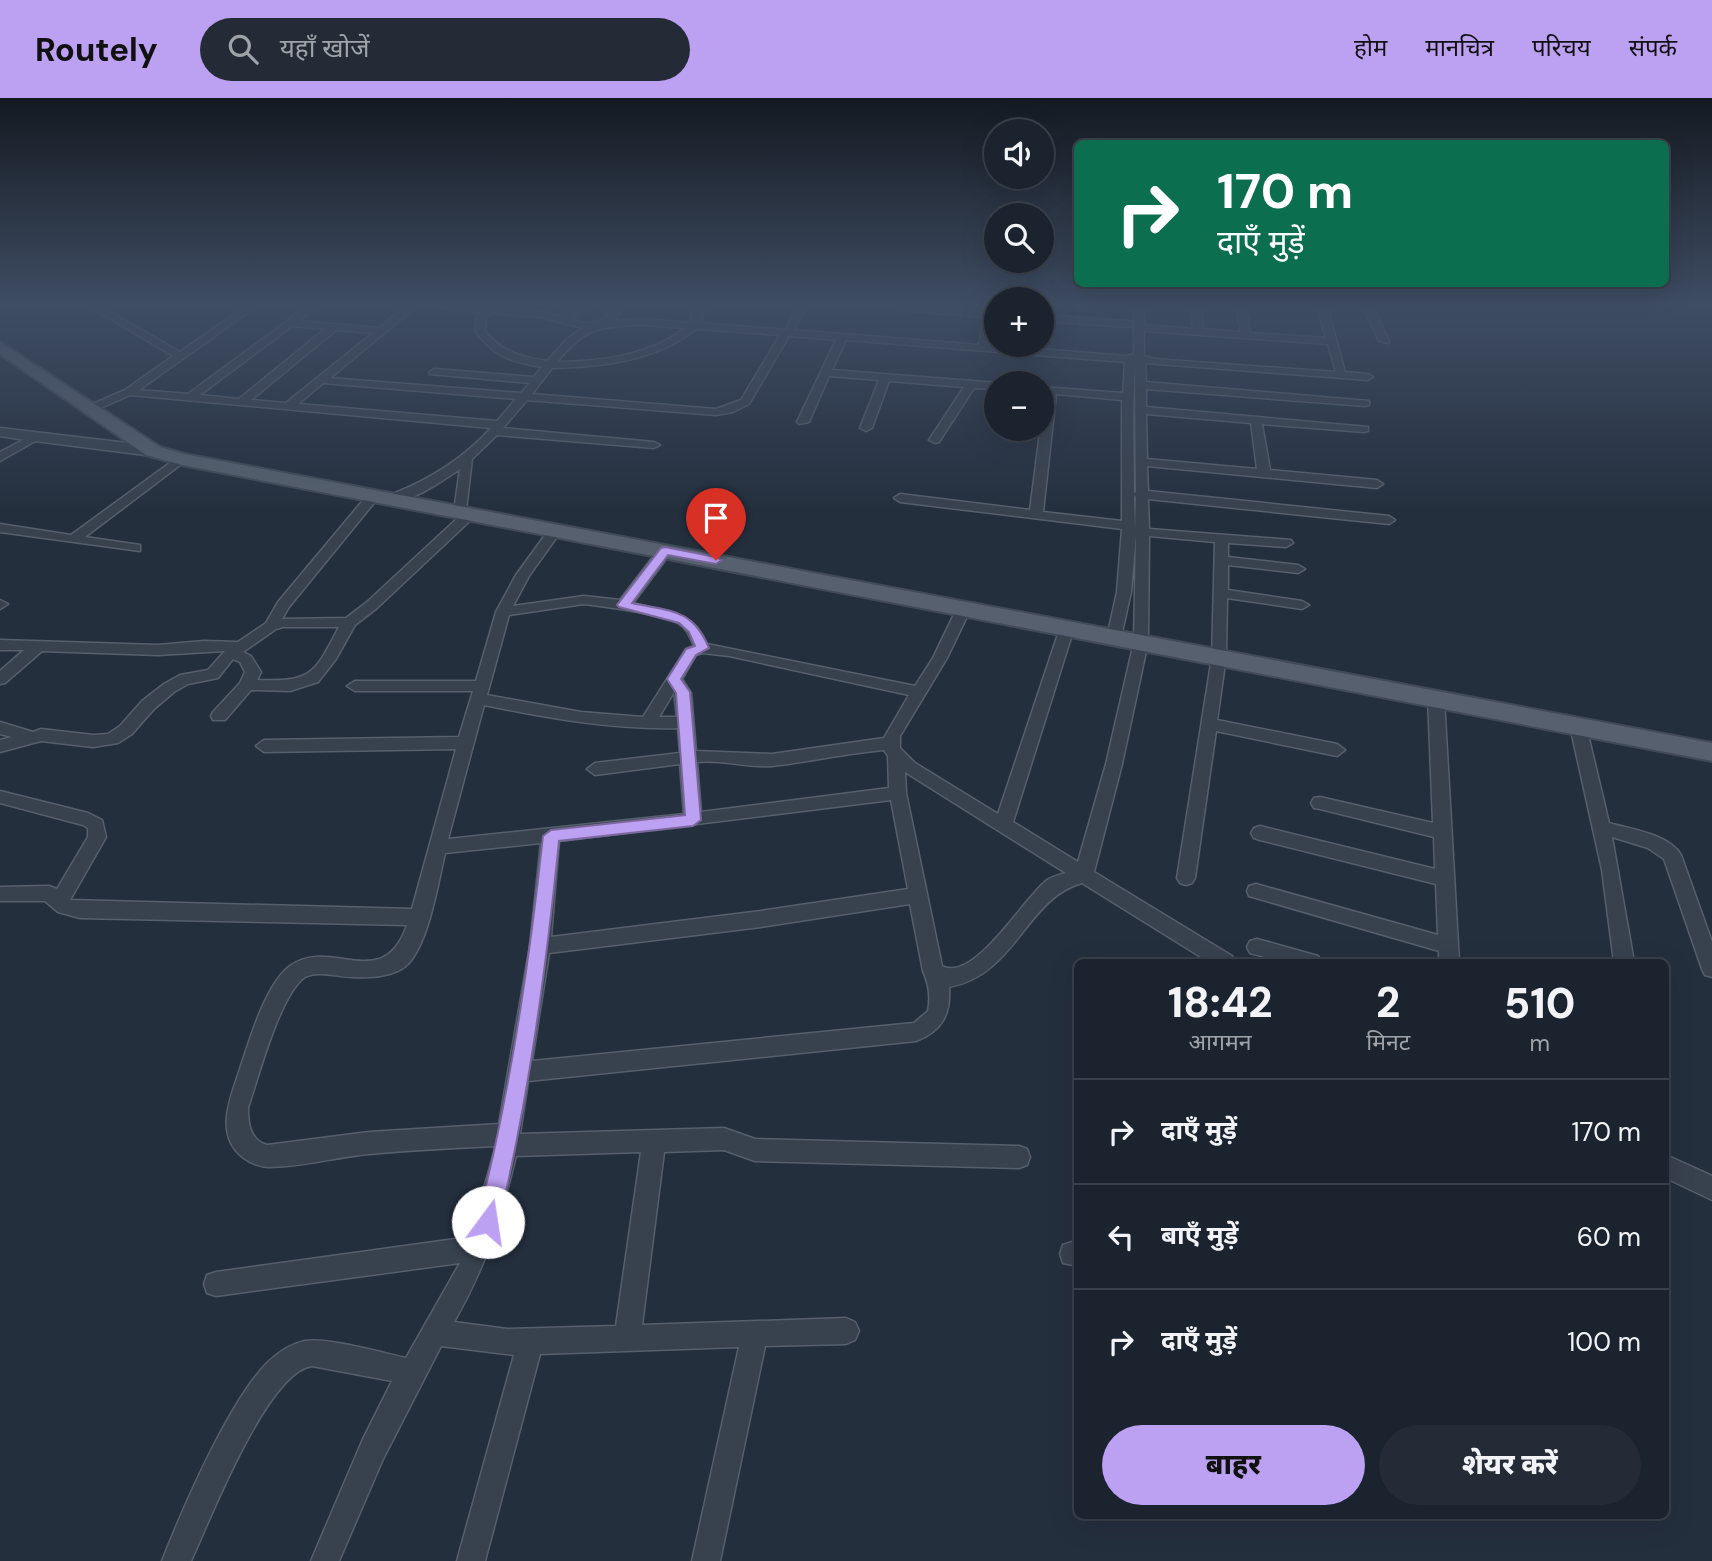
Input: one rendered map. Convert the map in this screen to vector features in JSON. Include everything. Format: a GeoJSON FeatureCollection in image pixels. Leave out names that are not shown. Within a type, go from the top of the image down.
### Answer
{"type":"FeatureCollection","features":[{"type":"Feature","properties":{"kind":"main road"},"geometry":{"type":"LineString","coordinates":[[41,375],[153,451],[182,459],[1712,752]]}},
{"type":"Feature","properties":{"kind":"street"},"geometry":{"type":"LineString","coordinates":[[90,409],[129,392],[153,375]]}},
{"type":"Feature","properties":{"kind":"street"},"geometry":{"type":"LineString","coordinates":[[191,397],[220,375]]}},
{"type":"Feature","properties":{"kind":"street"},"geometry":{"type":"LineString","coordinates":[[241,402],[274,375]]}},
{"type":"Feature","properties":{"kind":"street"},"geometry":{"type":"LineString","coordinates":[[289,406],[327,375]]}},
{"type":"Feature","properties":{"kind":"street"},"geometry":{"type":"LineString","coordinates":[[476,375],[537,380]]}},
{"type":"Feature","properties":{"kind":"street"},"geometry":{"type":"LineString","coordinates":[[271,626],[283,605],[384,496],[437,481],[467,460],[541,375]]}},
{"type":"Feature","properties":{"kind":"street"},"geometry":{"type":"LineString","coordinates":[[321,380],[705,412],[729,410],[745,402],[761,375]]}},
{"type":"Feature","properties":{"kind":"street"},"geometry":{"type":"LineString","coordinates":[[803,422],[824,375]]}},
{"type":"Feature","properties":{"kind":"street"},"geometry":{"type":"LineString","coordinates":[[852,375],[984,385]]}},
{"type":"Feature","properties":{"kind":"street"},"geometry":{"type":"LineString","coordinates":[[1114,637],[1124,592],[1128,526],[1128,397],[1131,375]]}},
{"type":"Feature","properties":{"kind":"street"},"geometry":{"type":"LineString","coordinates":[[1084,875],[1114,764],[1141,642],[1143,594],[1141,385],[1138,375]]}},
{"type":"Feature","properties":{"kind":"street"},"geometry":{"type":"LineString","coordinates":[[1332,375],[1363,378],[1368,375]]}},
{"type":"Feature","properties":{"kind":"street"},"geometry":{"type":"LineString","coordinates":[[866,428],[885,378]]}},
{"type":"Feature","properties":{"kind":"street"},"geometry":{"type":"LineString","coordinates":[[935,440],[971,384]]}},
{"type":"Feature","properties":{"kind":"street"},"geometry":{"type":"LineString","coordinates":[[1141,385],[1365,403]]}},
{"type":"Feature","properties":{"kind":"street"},"geometry":{"type":"LineString","coordinates":[[129,392],[289,406],[654,445]]}},
{"type":"Feature","properties":{"kind":"street"},"geometry":{"type":"LineString","coordinates":[[1054,392],[1128,397]]}},
{"type":"Feature","properties":{"kind":"street"},"geometry":{"type":"LineString","coordinates":[[1140,410],[1364,429]]}},
{"type":"Feature","properties":{"kind":"street"},"geometry":{"type":"LineString","coordinates":[[1256,419],[1264,473]]}},
{"type":"Feature","properties":{"kind":"street"},"geometry":{"type":"LineString","coordinates":[[0,424],[80,436],[95,442]]}},
{"type":"Feature","properties":{"kind":"street"},"geometry":{"type":"LineString","coordinates":[[0,432],[153,451]]}},
{"type":"Feature","properties":{"kind":"street"},"geometry":{"type":"LineString","coordinates":[[0,457],[35,438]]}},
{"type":"Feature","properties":{"kind":"street"},"geometry":{"type":"LineString","coordinates":[[1036,514],[1042,441]]}},
{"type":"Feature","properties":{"kind":"street"},"geometry":{"type":"LineString","coordinates":[[73,539],[182,459]]}},
{"type":"Feature","properties":{"kind":"street"},"geometry":{"type":"LineString","coordinates":[[247,685],[296,687],[311,682],[324,668],[349,622],[372,605],[466,512],[463,483],[467,460]]}},
{"type":"Feature","properties":{"kind":"street"},"geometry":{"type":"LineString","coordinates":[[1140,463],[1377,484]]}},
{"type":"Feature","properties":{"kind":"street"},"geometry":{"type":"LineString","coordinates":[[437,481],[463,483]]}},
{"type":"Feature","properties":{"kind":"street"},"geometry":{"type":"LineString","coordinates":[[1140,494],[1389,520]]}},
{"type":"Feature","properties":{"kind":"street"},"geometry":{"type":"LineString","coordinates":[[900,498],[1128,526]]}},
{"type":"Feature","properties":{"kind":"street"},"geometry":{"type":"LineString","coordinates":[[0,528],[135,548]]}},
{"type":"Feature","properties":{"kind":"street"},"geometry":{"type":"LineString","coordinates":[[556,530],[523,575],[503,612],[409,946],[398,961],[375,967],[305,968],[289,978],[275,1007],[237,1108],[237,1128],[248,1150],[255,1155],[267,1156],[369,1143],[724,1139],[755,1150],[1019,1157]]}},
{"type":"Feature","properties":{"kind":"street"},"geometry":{"type":"LineString","coordinates":[[1141,532],[1286,543]]}},
{"type":"Feature","properties":{"kind":"street"},"geometry":{"type":"LineString","coordinates":[[1186,878],[1219,657],[1222,538]]}},
{"type":"Feature","properties":{"kind":"street"},"geometry":{"type":"LineString","coordinates":[[624,605],[665,551]]}},
{"type":"Feature","properties":{"kind":"street"},"geometry":{"type":"LineString","coordinates":[[1222,560],[1298,569]]}},
{"type":"Feature","properties":{"kind":"street"},"geometry":{"type":"LineString","coordinates":[[1220,593],[1302,605]]}},
{"type":"Feature","properties":{"kind":"street"},"geometry":{"type":"LineString","coordinates":[[503,612],[584,600],[624,605],[684,620],[694,630],[702,648]]}},
{"type":"Feature","properties":{"kind":"street"},"geometry":{"type":"LineString","coordinates":[[964,608],[918,692],[894,750],[898,793],[933,971],[939,978],[948,980],[961,977],[976,968],[1018,928],[1054,885],[1084,875]]}},
{"type":"Feature","properties":{"kind":"street"},"geometry":{"type":"LineString","coordinates":[[0,746],[29,736],[52,735],[93,741],[112,738],[126,730],[148,705],[169,688],[185,679],[213,674],[237,650],[271,626],[283,623],[349,622]]}},
{"type":"Feature","properties":{"kind":"street"},"geometry":{"type":"LineString","coordinates":[[1003,825],[1067,628]]}},
{"type":"Feature","properties":{"kind":"street"},"geometry":{"type":"LineString","coordinates":[[0,645],[158,650],[204,646],[237,650],[253,667],[253,672],[247,685],[219,716]]}},
{"type":"Feature","properties":{"kind":"street"},"geometry":{"type":"LineString","coordinates":[[0,679],[39,646]]}},
{"type":"Feature","properties":{"kind":"street"},"geometry":{"type":"LineString","coordinates":[[647,724],[691,652],[702,648],[804,666],[918,692]]}},
{"type":"Feature","properties":{"kind":"street"},"geometry":{"type":"LineString","coordinates":[[674,679],[683,692],[693,820]]}},
{"type":"Feature","properties":{"kind":"street"},"geometry":{"type":"LineString","coordinates":[[355,686],[480,693],[581,719],[647,724],[685,722]]}},
{"type":"Feature","properties":{"kind":"street"},"geometry":{"type":"LineString","coordinates":[[1256,891],[1449,954],[1436,698]]}},
{"type":"Feature","properties":{"kind":"street"},"geometry":{"type":"LineString","coordinates":[[1209,724],[1337,750]]}},
{"type":"Feature","properties":{"kind":"street"},"geometry":{"type":"LineString","coordinates":[[1578,726],[1611,870],[1624,959]]}},
{"type":"Feature","properties":{"kind":"street"},"geometry":{"type":"LineString","coordinates":[[0,728],[29,736]]}},
{"type":"Feature","properties":{"kind":"street"},"geometry":{"type":"LineString","coordinates":[[264,746],[465,743]]}},
{"type":"Feature","properties":{"kind":"street"},"geometry":{"type":"LineString","coordinates":[[595,769],[719,755],[749,761],[894,750],[1003,825],[1220,959]]}},
{"type":"Feature","properties":{"kind":"street"},"geometry":{"type":"LineString","coordinates":[[438,848],[693,820],[898,793]]}},
{"type":"Feature","properties":{"kind":"street"},"geometry":{"type":"LineString","coordinates":[[0,797],[88,820],[96,825],[97,837],[59,902]]}},
{"type":"Feature","properties":{"kind":"street"},"geometry":{"type":"LineString","coordinates":[[1320,803],[1443,832]]}},
{"type":"Feature","properties":{"kind":"street"},"geometry":{"type":"LineString","coordinates":[[1601,827],[1654,843],[1672,855],[1712,969]]}},
{"type":"Feature","properties":{"kind":"street"},"geometry":{"type":"LineString","coordinates":[[1260,833],[1445,879]]}},
{"type":"Feature","properties":{"kind":"street"},"geometry":{"type":"LineString","coordinates":[[325,1561],[373,1449],[412,1372],[467,1275],[488,1222],[508,1140],[540,946],[551,836]]}},
{"type":"Feature","properties":{"kind":"street"},"geometry":{"type":"LineString","coordinates":[[0,894],[49,894],[65,907],[80,909],[418,917]]}},
{"type":"Feature","properties":{"kind":"street"},"geometry":{"type":"LineString","coordinates":[[540,946],[761,919],[917,895]]}},
{"type":"Feature","properties":{"kind":"street"},"geometry":{"type":"LineString","coordinates":[[1257,947],[1300,959]]}},
{"type":"Feature","properties":{"kind":"street"},"geometry":{"type":"LineString","coordinates":[[518,1072],[916,1032],[934,1023],[939,1012],[939,978]]}},
{"type":"Feature","properties":{"kind":"street"},"geometry":{"type":"LineString","coordinates":[[627,1339],[653,1141]]}},
{"type":"Feature","properties":{"kind":"street"},"geometry":{"type":"LineString","coordinates":[[1669,1167],[1712,1188]]}},
{"type":"Feature","properties":{"kind":"street"},"geometry":{"type":"LineString","coordinates":[[216,1284],[478,1248]]}},
{"type":"Feature","properties":{"kind":"street"},"geometry":{"type":"LineString","coordinates":[[435,1332],[508,1342],[530,1342],[846,1331]]}},
{"type":"Feature","properties":{"kind":"street"},"geometry":{"type":"LineString","coordinates":[[706,1561],[755,1334]]}},
{"type":"Feature","properties":{"kind":"street"},"geometry":{"type":"LineString","coordinates":[[471,1561],[530,1342]]}},
{"type":"Feature","properties":{"kind":"street"},"geometry":{"type":"LineString","coordinates":[[176,1561],[248,1414],[274,1375],[290,1360],[312,1353],[412,1372]]}},
{"type":"Feature","properties":{"kind":"route"},"geometry":{"type":"LineString","coordinates":[[488,1222],[507,1145],[540,946],[551,836],[693,820],[683,692],[674,679],[691,652],[702,648],[694,630],[684,620],[624,605],[665,551],[716,560]]}}]}
